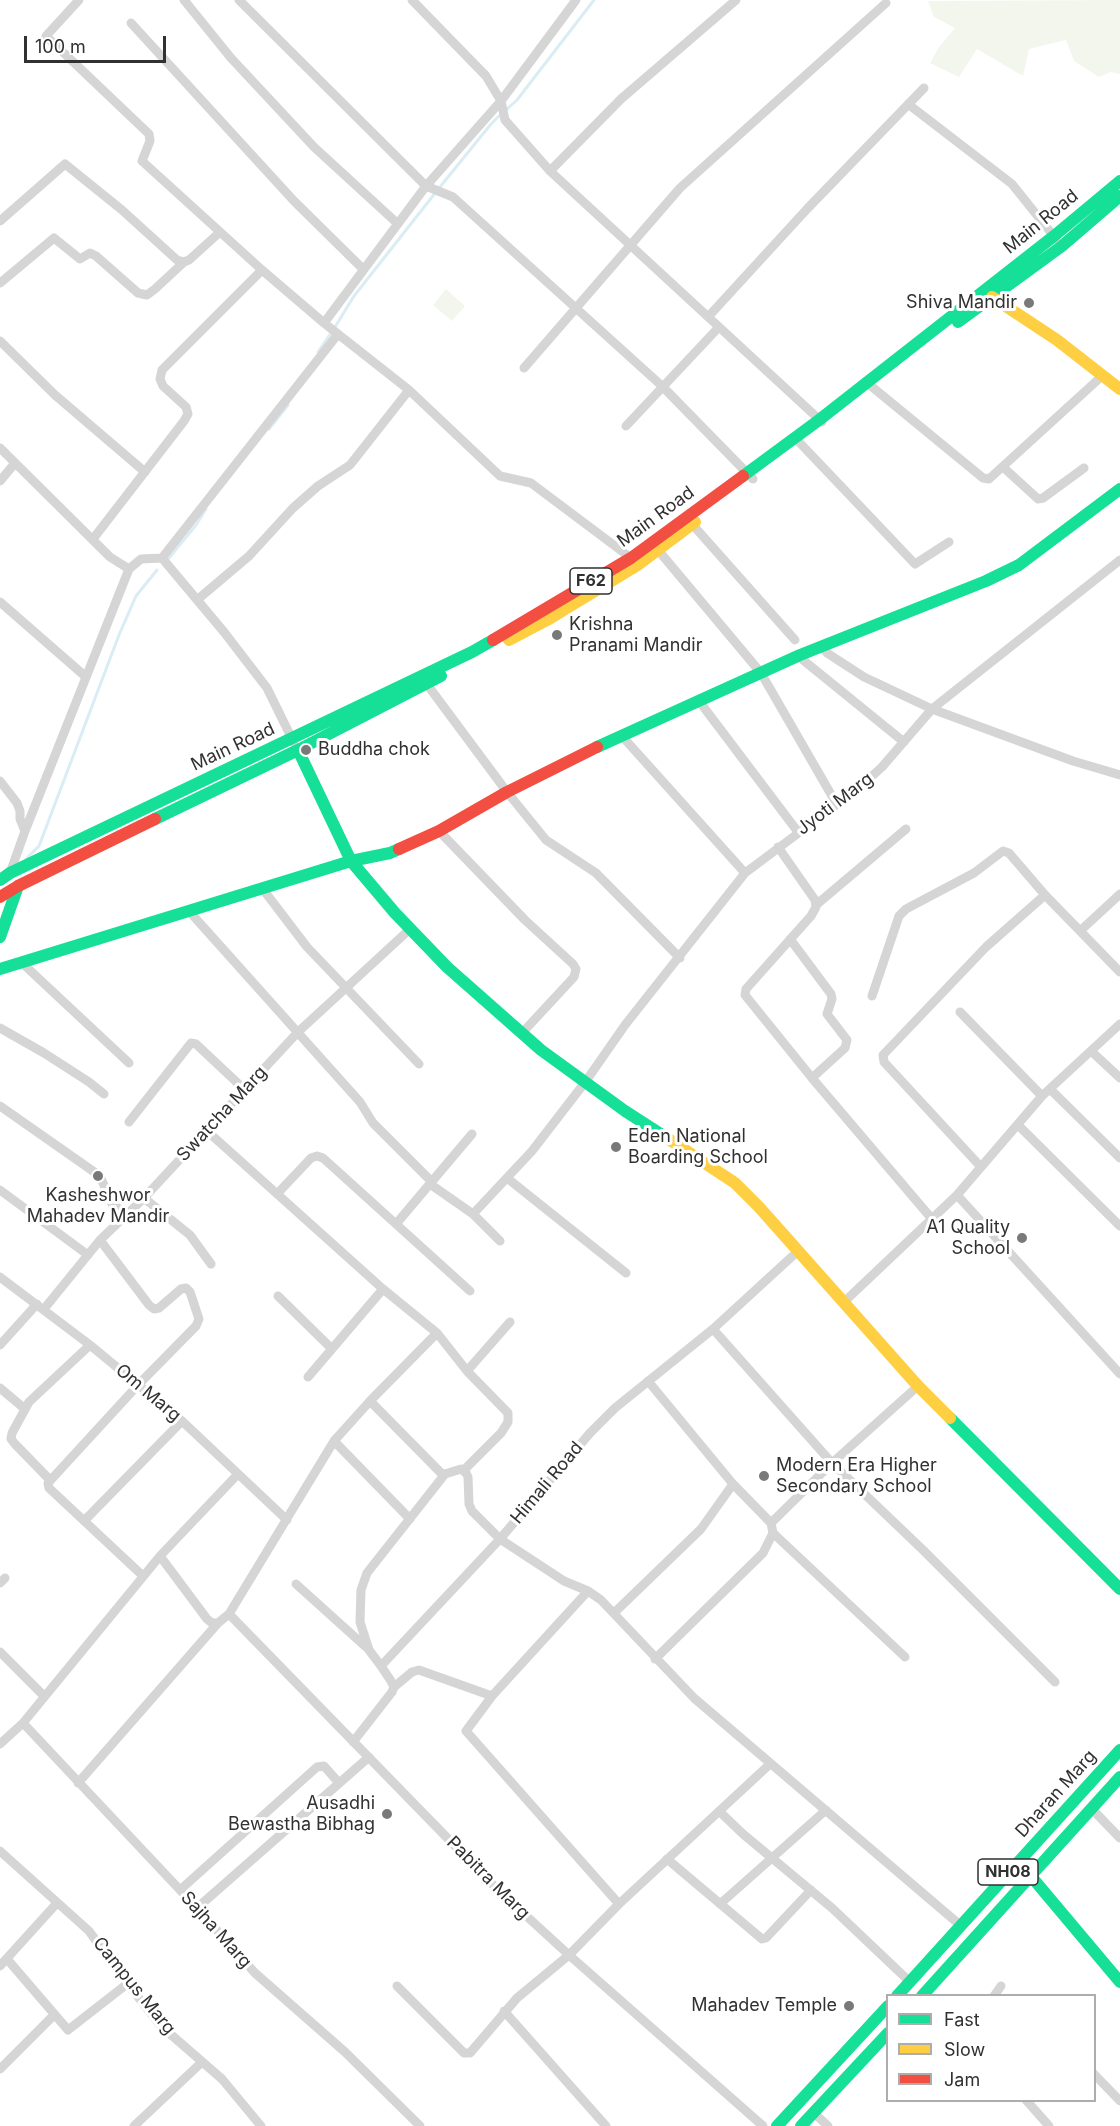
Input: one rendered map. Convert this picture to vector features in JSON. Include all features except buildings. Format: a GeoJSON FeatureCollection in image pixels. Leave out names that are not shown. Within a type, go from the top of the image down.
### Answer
{"type":"FeatureCollection","features":[{"type":"Feature","properties":{"kind":"main road","name":"Main Road"},"geometry":{"type":"LineString","coordinates":[[1,896],[472,652],[658,550],[750,476],[799,442],[821,421],[992,297],[1058,241],[1120,181]]}},
{"type":"Feature","properties":{"kind":"main road","name":"Main Road"},"geometry":{"type":"LineString","coordinates":[[5,876],[426,684],[547,620],[635,561],[750,476],[1120,196]]}},
{"type":"Feature","properties":{"kind":"main road"},"geometry":{"type":"LineString","coordinates":[[992,297],[1057,340],[1120,389]]}},
{"type":"Feature","properties":{"kind":"main road"},"geometry":{"type":"LineString","coordinates":[[0,969],[351,861],[390,853],[438,831],[507,792],[621,735],[800,655],[986,581],[1019,565],[1120,489]]}},
{"type":"Feature","properties":{"kind":"main road"},"geometry":{"type":"LineString","coordinates":[[295,745],[351,861],[410,929],[447,967],[541,1050],[625,1111],[735,1183],[918,1386],[1120,1589]]}},
{"type":"Feature","properties":{"kind":"main road"},"geometry":{"type":"LineString","coordinates":[[0,937],[18,886]]}},
{"type":"Feature","properties":{"kind":"main road","name":"Dharan Marg"},"geometry":{"type":"LineString","coordinates":[[898,1994],[1120,1750]]}},
{"type":"Feature","properties":{"kind":"main road","name":"Dharan Marg"},"geometry":{"type":"LineString","coordinates":[[924,1994],[1120,1777]]}},
{"type":"Feature","properties":{"kind":"main road"},"geometry":{"type":"LineString","coordinates":[[1030,1875],[1120,1982]]}},
{"type":"Feature","properties":{"kind":"main road"},"geometry":{"type":"LineString","coordinates":[[777,2126],[886,2008]]}},
{"type":"Feature","properties":{"kind":"main road"},"geometry":{"type":"LineString","coordinates":[[801,2126],[886,2035]]}},
{"type":"Feature","properties":{"kind":"street"},"geometry":{"type":"LineString","coordinates":[[79,0],[46,36],[149,134],[150,141],[142,161],[262,270],[324,323],[409,390],[500,476],[531,483],[635,561]]}},
{"type":"Feature","properties":{"kind":"street"},"geometry":{"type":"LineString","coordinates":[[184,0],[231,58],[314,147],[398,224]]}},
{"type":"Feature","properties":{"kind":"street"},"geometry":{"type":"LineString","coordinates":[[239,0],[426,186],[450,194],[662,386],[750,476]]}},
{"type":"Feature","properties":{"kind":"street"},"geometry":{"type":"LineString","coordinates":[[412,0],[486,76],[501,100],[505,120],[550,171],[821,421]]}},
{"type":"Feature","properties":{"kind":"street"},"geometry":{"type":"LineString","coordinates":[[324,323],[426,186],[501,100],[576,0]]}},
{"type":"Feature","properties":{"kind":"street"},"geometry":{"type":"LineString","coordinates":[[550,171],[621,99],[736,0]]}},
{"type":"Feature","properties":{"kind":"street"},"geometry":{"type":"LineString","coordinates":[[524,368],[680,188],[886,3]]}},
{"type":"Feature","properties":{"kind":"street"},"geometry":{"type":"LineString","coordinates":[[131,23],[294,201],[363,269]]}},
{"type":"Feature","properties":{"kind":"street"},"geometry":{"type":"LineString","coordinates":[[708,317],[807,209],[924,88]]}},
{"type":"Feature","properties":{"kind":"street"},"geometry":{"type":"LineString","coordinates":[[908,104],[1012,184],[1058,241]]}},
{"type":"Feature","properties":{"kind":"street"},"geometry":{"type":"LineString","coordinates":[[0,221],[65,164],[122,210],[177,260],[184,262]]}},
{"type":"Feature","properties":{"kind":"street"},"geometry":{"type":"LineString","coordinates":[[0,283],[54,238],[80,259],[90,253],[96,256],[138,293],[147,295],[220,232]]}},
{"type":"Feature","properties":{"kind":"street"},"geometry":{"type":"LineString","coordinates":[[93,539],[188,414],[186,407],[163,386],[160,379],[162,370],[262,270]]}},
{"type":"Feature","properties":{"kind":"street"},"geometry":{"type":"LineString","coordinates":[[626,426],[719,327]]}},
{"type":"Feature","properties":{"kind":"street"},"geometry":{"type":"LineString","coordinates":[[1,896],[5,876],[129,569],[141,559],[162,558],[338,334]]}},
{"type":"Feature","properties":{"kind":"street"},"geometry":{"type":"LineString","coordinates":[[0,341],[55,395],[145,472]]}},
{"type":"Feature","properties":{"kind":"street"},"geometry":{"type":"LineString","coordinates":[[871,386],[983,478],[989,479],[1102,376]]}},
{"type":"Feature","properties":{"kind":"street"},"geometry":{"type":"LineString","coordinates":[[197,600],[249,556],[318,486],[350,465],[409,390]]}},
{"type":"Feature","properties":{"kind":"street"},"geometry":{"type":"LineString","coordinates":[[799,442],[915,564],[949,542]]}},
{"type":"Feature","properties":{"kind":"street"},"geometry":{"type":"LineString","coordinates":[[0,448],[110,557],[129,569]]}},
{"type":"Feature","properties":{"kind":"street"},"geometry":{"type":"LineString","coordinates":[[0,480],[15,463]]}},
{"type":"Feature","properties":{"kind":"street"},"geometry":{"type":"LineString","coordinates":[[1003,468],[1038,499],[1043,498],[1084,468]]}},
{"type":"Feature","properties":{"kind":"street"},"geometry":{"type":"LineString","coordinates":[[692,524],[795,640]]}},
{"type":"Feature","properties":{"kind":"street"},"geometry":{"type":"LineString","coordinates":[[658,550],[760,673],[836,803]]}},
{"type":"Feature","properties":{"kind":"street"},"geometry":{"type":"LineString","coordinates":[[162,558],[267,688],[295,745]]}},
{"type":"Feature","properties":{"kind":"street","name":"Jyoti Marg"},"geometry":{"type":"LineString","coordinates":[[473,1214],[532,1151],[586,1081],[625,1025],[745,873],[882,767],[932,710],[1120,560]]}},
{"type":"Feature","properties":{"kind":"street"},"geometry":{"type":"LineString","coordinates":[[0,602],[86,677]]}},
{"type":"Feature","properties":{"kind":"street"},"geometry":{"type":"LineString","coordinates":[[822,646],[827,653],[864,677],[932,710],[1073,761],[1120,775]]}},
{"type":"Feature","properties":{"kind":"street"},"geometry":{"type":"LineString","coordinates":[[800,655],[803,660],[904,742]]}},
{"type":"Feature","properties":{"kind":"street"},"geometry":{"type":"LineString","coordinates":[[426,684],[546,840],[596,873],[680,958]]}},
{"type":"Feature","properties":{"kind":"street"},"geometry":{"type":"LineString","coordinates":[[699,700],[798,832]]}},
{"type":"Feature","properties":{"kind":"street"},"geometry":{"type":"LineString","coordinates":[[621,735],[745,873]]}},
{"type":"Feature","properties":{"kind":"street"},"geometry":{"type":"LineString","coordinates":[[0,781],[17,802],[25,831]]}},
{"type":"Feature","properties":{"kind":"street"},"geometry":{"type":"LineString","coordinates":[[906,830],[816,905],[811,916],[750,983],[744,993],[812,1078],[932,1219]]}},
{"type":"Feature","properties":{"kind":"street"},"geometry":{"type":"LineString","coordinates":[[438,831],[576,969],[574,977],[522,1033]]}},
{"type":"Feature","properties":{"kind":"street"},"geometry":{"type":"LineString","coordinates":[[778,847],[815,900],[816,905]]}},
{"type":"Feature","properties":{"kind":"street"},"geometry":{"type":"LineString","coordinates":[[872,996],[899,916],[906,909],[974,873],[1000,851],[1009,853],[1045,895],[1120,972]]}},
{"type":"Feature","properties":{"kind":"street"},"geometry":{"type":"LineString","coordinates":[[262,888],[306,947],[419,1064]]}},
{"type":"Feature","properties":{"kind":"street"},"geometry":{"type":"LineString","coordinates":[[1080,931],[1120,894]]}},
{"type":"Feature","properties":{"kind":"street"},"geometry":{"type":"LineString","coordinates":[[981,1167],[884,1062],[883,1055],[986,946],[1045,895]]}},
{"type":"Feature","properties":{"kind":"street"},"geometry":{"type":"LineString","coordinates":[[189,911],[360,1102],[373,1124],[431,1183],[473,1214],[500,1240]]}},
{"type":"Feature","properties":{"kind":"street","name":"Swatcha Marg"},"geometry":{"type":"LineString","coordinates":[[0,1345],[40,1306],[100,1240],[128,1215],[298,1032],[410,929]]}},
{"type":"Feature","properties":{"kind":"street"},"geometry":{"type":"LineString","coordinates":[[790,939],[831,994],[832,999],[826,1014],[847,1040],[845,1048],[812,1078]]}},
{"type":"Feature","properties":{"kind":"street"},"geometry":{"type":"LineString","coordinates":[[21,962],[129,1063]]}},
{"type":"Feature","properties":{"kind":"street"},"geometry":{"type":"LineString","coordinates":[[960,1012],[1042,1096]]}},
{"type":"Feature","properties":{"kind":"street"},"geometry":{"type":"LineString","coordinates":[[844,1302],[957,1195],[1042,1096],[1120,1024]]}},
{"type":"Feature","properties":{"kind":"street"},"geometry":{"type":"LineString","coordinates":[[0,1028],[44,1053],[104,1094]]}},
{"type":"Feature","properties":{"kind":"street"},"geometry":{"type":"LineString","coordinates":[[129,1122],[191,1043],[196,1044],[245,1090]]}},
{"type":"Feature","properties":{"kind":"street"},"geometry":{"type":"LineString","coordinates":[[1091,1051],[1120,1078]]}},
{"type":"Feature","properties":{"kind":"street"},"geometry":{"type":"LineString","coordinates":[[1050,1089],[1120,1158]]}},
{"type":"Feature","properties":{"kind":"street"},"geometry":{"type":"LineString","coordinates":[[0,1106],[100,1176],[112,1204],[128,1215]]}},
{"type":"Feature","properties":{"kind":"street"},"geometry":{"type":"LineString","coordinates":[[1018,1125],[1120,1226]]}},
{"type":"Feature","properties":{"kind":"street"},"geometry":{"type":"LineString","coordinates":[[207,1131],[383,1289],[437,1333],[467,1371],[508,1413],[508,1422],[501,1433],[464,1470]]}},
{"type":"Feature","properties":{"kind":"street"},"geometry":{"type":"LineString","coordinates":[[396,1224],[472,1134]]}},
{"type":"Feature","properties":{"kind":"street"},"geometry":{"type":"LineString","coordinates":[[277,1194],[311,1158],[320,1156],[470,1291]]}},
{"type":"Feature","properties":{"kind":"street"},"geometry":{"type":"LineString","coordinates":[[507,1178],[626,1273]]}},
{"type":"Feature","properties":{"kind":"street"},"geometry":{"type":"LineString","coordinates":[[0,1190],[88,1255]]}},
{"type":"Feature","properties":{"kind":"street"},"geometry":{"type":"LineString","coordinates":[[957,1195],[1120,1374]]}},
{"type":"Feature","properties":{"kind":"street"},"geometry":{"type":"LineString","coordinates":[[144,1198],[190,1235],[211,1264]]}},
{"type":"Feature","properties":{"kind":"street"},"geometry":{"type":"LineString","coordinates":[[100,1240],[154,1309],[159,1308],[181,1289],[186,1288],[190,1292],[199,1319],[196,1326],[50,1480],[49,1488],[143,1576]]}},
{"type":"Feature","properties":{"kind":"street","name":"Himali Road"},"geometry":{"type":"LineString","coordinates":[[381,1666],[500,1539],[590,1433],[615,1408],[713,1329],[798,1251]]}},
{"type":"Feature","properties":{"kind":"street","name":"Om Marg"},"geometry":{"type":"LineString","coordinates":[[0,1276],[182,1420],[287,1520]]}},
{"type":"Feature","properties":{"kind":"street"},"geometry":{"type":"LineString","coordinates":[[308,1377],[383,1289]]}},
{"type":"Feature","properties":{"kind":"street"},"geometry":{"type":"LineString","coordinates":[[278,1296],[332,1350]]}},
{"type":"Feature","properties":{"kind":"street"},"geometry":{"type":"LineString","coordinates":[[467,1371],[510,1322]]}},
{"type":"Feature","properties":{"kind":"street"},"geometry":{"type":"LineString","coordinates":[[713,1329],[832,1463],[1055,1682]]}},
{"type":"Feature","properties":{"kind":"street"},"geometry":{"type":"LineString","coordinates":[[78,1783],[218,1623],[229,1614],[334,1441],[437,1333]]}},
{"type":"Feature","properties":{"kind":"street"},"geometry":{"type":"LineString","coordinates":[[50,1480],[11,1439],[15,1426],[29,1402],[90,1345]]}},
{"type":"Feature","properties":{"kind":"street"},"geometry":{"type":"LineString","coordinates":[[648,1381],[772,1528],[905,1657]]}},
{"type":"Feature","properties":{"kind":"street"},"geometry":{"type":"LineString","coordinates":[[655,1659],[763,1553],[772,1528],[832,1463],[918,1386]]}},
{"type":"Feature","properties":{"kind":"street"},"geometry":{"type":"LineString","coordinates":[[0,1388],[25,1409]]}},
{"type":"Feature","properties":{"kind":"street"},"geometry":{"type":"LineString","coordinates":[[370,1401],[438,1470],[445,1474]]}},
{"type":"Feature","properties":{"kind":"street"},"geometry":{"type":"LineString","coordinates":[[84,1521],[182,1420]]}},
{"type":"Feature","properties":{"kind":"street"},"geometry":{"type":"LineString","coordinates":[[334,1441],[410,1519]]}},
{"type":"Feature","properties":{"kind":"street"},"geometry":{"type":"LineString","coordinates":[[369,1650],[360,1622],[361,1590],[367,1573],[445,1474],[458,1469],[464,1470],[468,1476],[469,1504],[472,1511],[500,1539],[564,1581],[588,1591],[614,1613],[694,1698],[960,1925]]}},
{"type":"Feature","properties":{"kind":"street"},"geometry":{"type":"LineString","coordinates":[[0,1744],[23,1723],[160,1556],[238,1474]]}},
{"type":"Feature","properties":{"kind":"street"},"geometry":{"type":"LineString","coordinates":[[614,1613],[700,1529],[733,1484]]}},
{"type":"Feature","properties":{"kind":"street"},"geometry":{"type":"LineString","coordinates":[[160,1556],[207,1619],[212,1623],[218,1623]]}},
{"type":"Feature","properties":{"kind":"street"},"geometry":{"type":"LineString","coordinates":[[296,1584],[369,1650],[394,1687]]}},
{"type":"Feature","properties":{"kind":"street"},"geometry":{"type":"LineString","coordinates":[[588,1591],[492,1696],[468,1726],[466,1733],[619,1904]]}},
{"type":"Feature","properties":{"kind":"street","name":"Pabitra Marg"},"geometry":{"type":"LineString","coordinates":[[229,1614],[498,1890],[763,2126]]}},
{"type":"Feature","properties":{"kind":"street"},"geometry":{"type":"LineString","coordinates":[[0,1652],[44,1696]]}},
{"type":"Feature","properties":{"kind":"street"},"geometry":{"type":"LineString","coordinates":[[353,1742],[394,1687],[412,1672],[419,1670],[492,1696]]}},
{"type":"Feature","properties":{"kind":"street","name":"Sajha Marg"},"geometry":{"type":"LineString","coordinates":[[23,1723],[255,1973],[345,2052],[420,2126]]}},
{"type":"Feature","properties":{"kind":"street"},"geometry":{"type":"LineString","coordinates":[[197,1908],[369,1757]]}},
{"type":"Feature","properties":{"kind":"street"},"geometry":{"type":"LineString","coordinates":[[397,1986],[464,2053],[470,2052],[517,1998],[569,1955],[619,1904],[770,1764]]}},
{"type":"Feature","properties":{"kind":"street"},"geometry":{"type":"LineString","coordinates":[[180,1890],[317,1767],[324,1766],[339,1783]]}},
{"type":"Feature","properties":{"kind":"street"},"geometry":{"type":"LineString","coordinates":[[1091,1808],[1120,1838]]}},
{"type":"Feature","properties":{"kind":"street"},"geometry":{"type":"LineString","coordinates":[[720,1905],[826,1810]]}},
{"type":"Feature","properties":{"kind":"street"},"geometry":{"type":"LineString","coordinates":[[719,1811],[743,1834],[811,1890],[910,1982]]}},
{"type":"Feature","properties":{"kind":"street","name":"Campus Marg"},"geometry":{"type":"LineString","coordinates":[[0,1851],[94,1936],[127,1984],[161,2026],[222,2079],[261,2126]]}},
{"type":"Feature","properties":{"kind":"street"},"geometry":{"type":"LineString","coordinates":[[667,1859],[758,1937],[764,1939],[811,1890]]}},
{"type":"Feature","properties":{"kind":"street"},"geometry":{"type":"LineString","coordinates":[[57,1903],[3,1963],[67,2030],[70,2030],[127,1984]]}},
{"type":"Feature","properties":{"kind":"street"},"geometry":{"type":"LineString","coordinates":[[995,1994],[1001,1986]]}},
{"type":"Feature","properties":{"kind":"street"},"geometry":{"type":"LineString","coordinates":[[504,2011],[606,2126]]}},
{"type":"Feature","properties":{"kind":"street"},"geometry":{"type":"LineString","coordinates":[[0,2069],[54,2015]]}},
{"type":"Feature","properties":{"kind":"street"},"geometry":{"type":"LineString","coordinates":[[134,2126],[202,2062]]}},
{"type":"Feature","properties":{"kind":"street"},"geometry":{"type":"LineString","coordinates":[[1096,2075],[1120,2102]]}},
{"type":"Feature","properties":{"kind":"street"},"geometry":{"type":"LineString","coordinates":[[1028,2102],[1049,2126]]}},
{"type":"Feature","properties":{"kind":"street"},"geometry":{"type":"LineString","coordinates":[[814,2113],[828,2126]]}},
{"type":"Feature","properties":{"kind":"shaded area"},"geometry":{"type":"Polygon","coordinates":[[[1120,0],[1120,74],[1111,72],[1099,77],[1074,61],[1066,40],[1029,49],[1023,76],[977,49],[959,77],[930,63],[939,47],[955,28],[934,17],[928,1],[1120,0]]]}},
{"type":"Feature","properties":{"kind":"shaded area"},"geometry":{"type":"Polygon","coordinates":[[[446,289],[465,306],[452,321],[433,305],[446,289]]]}},
{"type":"Feature","properties":{"kind":"waterway"},"geometry":{"type":"LineString","coordinates":[[506,110],[517,100],[594,0]]}},
{"type":"Feature","properties":{"kind":"waterway"},"geometry":{"type":"LineString","coordinates":[[440,187],[500,115]]}},
{"type":"Feature","properties":{"kind":"waterway"},"geometry":{"type":"LineString","coordinates":[[335,327],[354,296],[436,192]]}},
{"type":"Feature","properties":{"kind":"waterway"},"geometry":{"type":"LineString","coordinates":[[318,352],[331,333]]}},
{"type":"Feature","properties":{"kind":"waterway"},"geometry":{"type":"LineString","coordinates":[[269,429],[288,405]]}},
{"type":"Feature","properties":{"kind":"waterway"},"geometry":{"type":"LineString","coordinates":[[169,558],[206,509]]}},
{"type":"Feature","properties":{"kind":"waterway"},"geometry":{"type":"LineString","coordinates":[[26,859],[39,846],[136,596],[157,570]]}},
{"type":"Feature","properties":{"kind":"traffic: fast"},"geometry":{"type":"LineString","coordinates":[[743,476],[819,420],[1054,236],[1120,181]]}},
{"type":"Feature","properties":{"kind":"traffic: fast"},"geometry":{"type":"LineString","coordinates":[[958,322],[1062,246],[1120,196]]}},
{"type":"Feature","properties":{"kind":"traffic: fast"},"geometry":{"type":"LineString","coordinates":[[597,747],[800,655],[986,581],[1019,565],[1120,489]]}},
{"type":"Feature","properties":{"kind":"traffic: fast"},"geometry":{"type":"LineString","coordinates":[[0,880],[10,873],[493,640]]}},
{"type":"Feature","properties":{"kind":"traffic: fast"},"geometry":{"type":"LineString","coordinates":[[155,819],[298,750],[441,676]]}},
{"type":"Feature","properties":{"kind":"traffic: fast"},"geometry":{"type":"LineString","coordinates":[[298,750],[351,861],[395,913],[447,967],[541,1050],[625,1111],[667,1138]]}},
{"type":"Feature","properties":{"kind":"traffic: fast"},"geometry":{"type":"LineString","coordinates":[[0,969],[351,861],[399,849]]}},
{"type":"Feature","properties":{"kind":"traffic: fast"},"geometry":{"type":"LineString","coordinates":[[0,937],[18,886]]}},
{"type":"Feature","properties":{"kind":"traffic: fast"},"geometry":{"type":"LineString","coordinates":[[950,1418],[1120,1589]]}},
{"type":"Feature","properties":{"kind":"traffic: fast"},"geometry":{"type":"LineString","coordinates":[[899,1994],[1120,1750]]}},
{"type":"Feature","properties":{"kind":"traffic: fast"},"geometry":{"type":"LineString","coordinates":[[924,1994],[1120,1777]]}},
{"type":"Feature","properties":{"kind":"traffic: fast"},"geometry":{"type":"LineString","coordinates":[[1030,1875],[1120,1982]]}},
{"type":"Feature","properties":{"kind":"traffic: fast"},"geometry":{"type":"LineString","coordinates":[[777,2126],[886,2008]]}},
{"type":"Feature","properties":{"kind":"traffic: fast"},"geometry":{"type":"LineString","coordinates":[[801,2126],[886,2035]]}},
{"type":"Feature","properties":{"kind":"traffic: slow"},"geometry":{"type":"LineString","coordinates":[[992,297],[1057,340],[1120,389]]}},
{"type":"Feature","properties":{"kind":"traffic: slow"},"geometry":{"type":"LineString","coordinates":[[509,640],[547,620],[639,564],[695,522]]}},
{"type":"Feature","properties":{"kind":"traffic: slow"},"geometry":{"type":"LineString","coordinates":[[667,1138],[735,1183],[918,1386],[950,1418]]}},
{"type":"Feature","properties":{"kind":"traffic: jam"},"geometry":{"type":"LineString","coordinates":[[493,640],[631,558],[743,476]]}},
{"type":"Feature","properties":{"kind":"traffic: jam"},"geometry":{"type":"LineString","coordinates":[[399,849],[439,831],[507,792],[597,747]]}},
{"type":"Feature","properties":{"kind":"traffic: jam"},"geometry":{"type":"LineString","coordinates":[[0,897],[155,819]]}},
{"type":"Feature","properties":{"kind":"place","name":"Shiva Mandir"},"geometry":{"type":"Point","coordinates":[1029,303]}},
{"type":"Feature","properties":{"kind":"place","name":"Krishna Pranami Mandir"},"geometry":{"type":"Point","coordinates":[557,635]}},
{"type":"Feature","properties":{"kind":"place","name":"Buddha chok"},"geometry":{"type":"Point","coordinates":[306,750]}},
{"type":"Feature","properties":{"kind":"place","name":"Eden National Boarding School"},"geometry":{"type":"Point","coordinates":[616,1147]}},
{"type":"Feature","properties":{"kind":"place","name":"Kasheshwor Mahadev Mandir"},"geometry":{"type":"Point","coordinates":[98,1176]}},
{"type":"Feature","properties":{"kind":"place","name":"A1 Quality School"},"geometry":{"type":"Point","coordinates":[1022,1238]}},
{"type":"Feature","properties":{"kind":"place","name":"Modern Era Higher Secondary School"},"geometry":{"type":"Point","coordinates":[764,1476]}},
{"type":"Feature","properties":{"kind":"place","name":"Ausadhi Bewastha Bibhag"},"geometry":{"type":"Point","coordinates":[387,1814]}},
{"type":"Feature","properties":{"kind":"place","name":"Mahadev Temple"},"geometry":{"type":"Point","coordinates":[849,2006]}}]}
